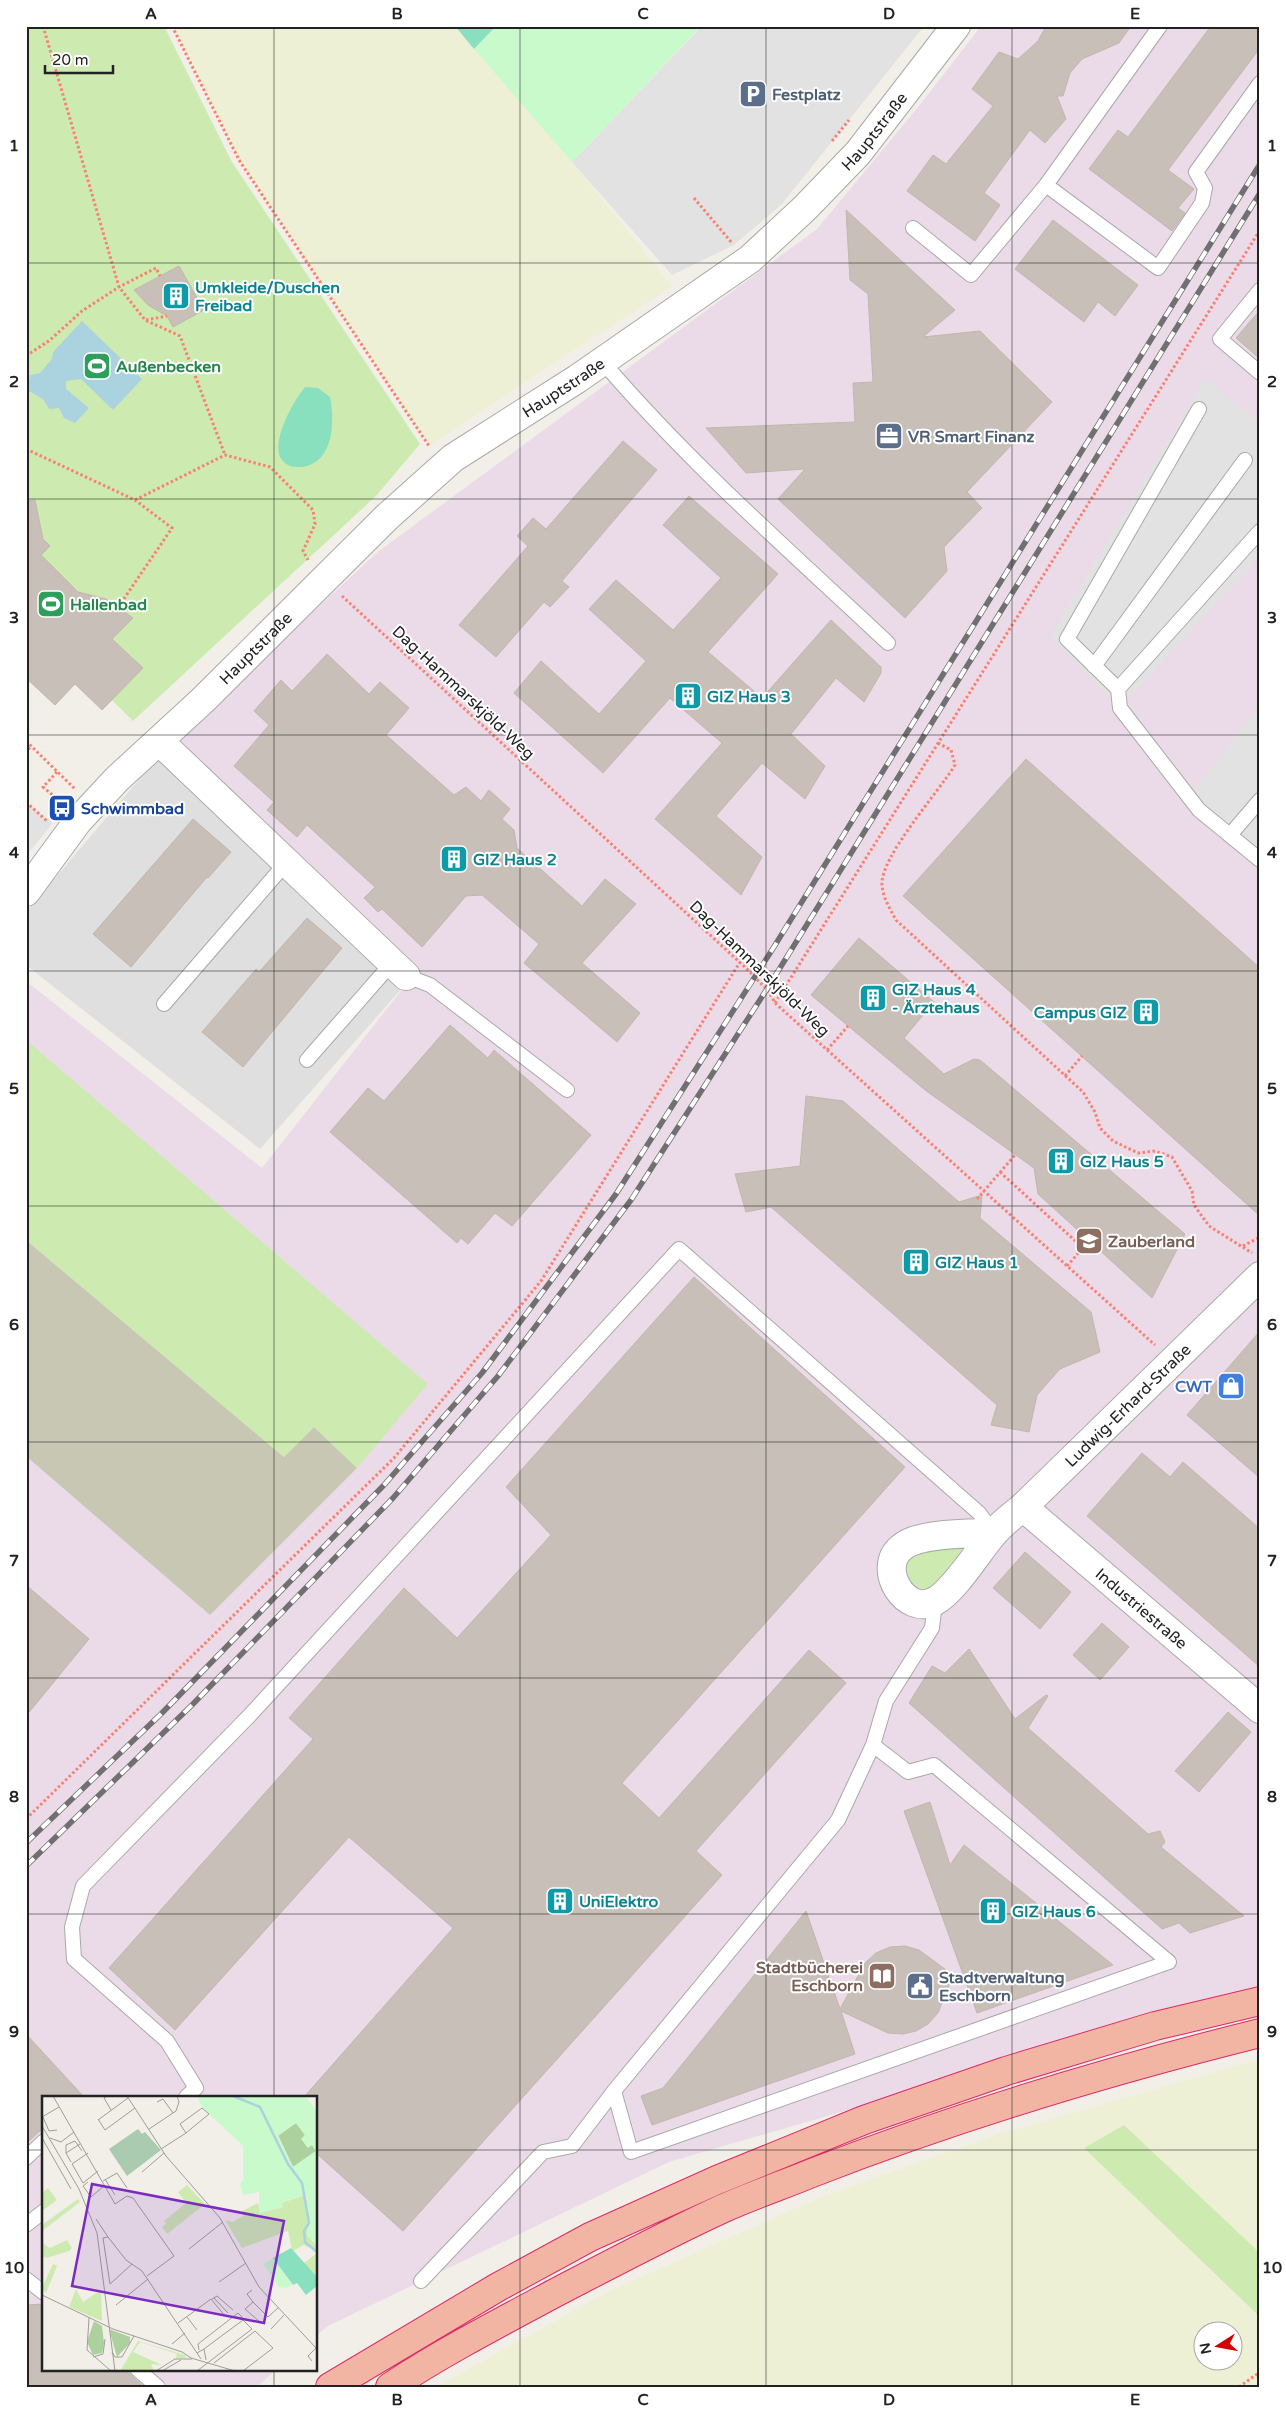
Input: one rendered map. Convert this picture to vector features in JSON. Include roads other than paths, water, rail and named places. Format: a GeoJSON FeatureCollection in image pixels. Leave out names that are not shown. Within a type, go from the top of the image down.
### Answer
{"type":"FeatureCollection","features":[{"type":"Feature","properties":{"kind":"highway"},"geometry":{"type":"LineString","coordinates":[[330,2387],[498,2287],[590,2237],[717,2180],[864,2120],[1006,2071],[1155,2026],[1260,2001]]}},
{"type":"Feature","properties":{"kind":"highway"},"geometry":{"type":"LineString","coordinates":[[390,2387],[429,2362],[526,2308],[725,2208],[874,2149],[1011,2103],[1163,2057],[1260,2033]]}},
{"type":"Feature","properties":{"kind":"street","name":"Hauptstraße"},"geometry":{"type":"LineString","coordinates":[[26,892],[78,820],[117,779],[160,742],[316,568],[387,517],[453,458],[602,361],[750,259],[805,208],[858,153],[956,26]]}},
{"type":"Feature","properties":{"kind":"street"},"geometry":{"type":"LineString","coordinates":[[160,742],[399,970]]}},
{"type":"Feature","properties":{"kind":"street","name":"Ludwig-Erhard-Straße"},"geometry":{"type":"LineString","coordinates":[[935,1602],[948,1590],[994,1533],[1023,1507],[1187,1346],[1258,1266]]}},
{"type":"Feature","properties":{"kind":"street","name":"Industriestraße"},"geometry":{"type":"LineString","coordinates":[[1023,1507],[1260,1708]]}},
{"type":"Feature","properties":{"kind":"street"},"geometry":{"type":"LineString","coordinates":[[935,1602],[926,1604],[913,1601],[902,1594],[894,1584],[893,1565],[901,1548],[916,1541],[942,1536],[994,1533]]}},
{"type":"Feature","properties":{"kind":"lane"},"geometry":{"type":"LineString","coordinates":[[913,228],[971,275],[1046,185],[1160,26]]}},
{"type":"Feature","properties":{"kind":"lane"},"geometry":{"type":"LineString","coordinates":[[1046,185],[1158,268],[1202,203],[1204,188],[1196,172],[1260,83]]}},
{"type":"Feature","properties":{"kind":"lane"},"geometry":{"type":"LineString","coordinates":[[1260,290],[1220,339],[1260,373]]}},
{"type":"Feature","properties":{"kind":"lane"},"geometry":{"type":"LineString","coordinates":[[602,361],[630,394],[726,490],[888,643]]}},
{"type":"Feature","properties":{"kind":"lane"},"geometry":{"type":"LineString","coordinates":[[1199,409],[1067,639],[1118,689],[1120,708],[1199,810],[1260,860]]}},
{"type":"Feature","properties":{"kind":"lane"},"geometry":{"type":"LineString","coordinates":[[1094,666],[1245,460]]}},
{"type":"Feature","properties":{"kind":"lane"},"geometry":{"type":"LineString","coordinates":[[1118,689],[1260,531]]}},
{"type":"Feature","properties":{"kind":"lane"},"geometry":{"type":"LineString","coordinates":[[1230,835],[1260,800]]}},
{"type":"Feature","properties":{"kind":"lane"},"geometry":{"type":"LineString","coordinates":[[164,1004],[286,863]]}},
{"type":"Feature","properties":{"kind":"lane"},"geometry":{"type":"LineString","coordinates":[[306,1060],[399,970],[430,985],[567,1090]]}},
{"type":"Feature","properties":{"kind":"lane"},"geometry":{"type":"LineString","coordinates":[[187,2096],[196,2088],[166,2041],[74,1959],[72,1927],[83,1886],[250,1715],[679,1249],[979,1513],[994,1533]]}},
{"type":"Feature","properties":{"kind":"lane"},"geometry":{"type":"LineString","coordinates":[[421,2281],[543,2152],[572,2146],[614,2091],[838,1820],[873,1745],[886,1701],[932,1628],[935,1602]]}},
{"type":"Feature","properties":{"kind":"lane"},"geometry":{"type":"LineString","coordinates":[[614,2091],[631,2152],[1169,1962],[934,1765],[908,1772],[873,1745]]}},
{"type":"Feature","properties":{"kind":"lane"},"geometry":{"type":"LineString","coordinates":[[26,2158],[42,2143]]}},
{"type":"Feature","properties":{"kind":"lane"},"geometry":{"type":"LineString","coordinates":[[26,2225],[42,2213]]}},
{"type":"Feature","properties":{"kind":"lane"},"geometry":{"type":"LineString","coordinates":[[26,2279],[42,2291]]}},
{"type":"Feature","properties":{"kind":"lane"},"geometry":{"type":"LineString","coordinates":[[138,2370],[158,2387]]}},
{"type":"Feature","properties":{"kind":"water","name":"Außenbecken"},"geometry":{"type":"Polygon","coordinates":[[[82,321],[142,379],[113,410],[81,379],[66,381],[66,389],[89,408],[75,423],[64,418],[59,408],[49,409],[43,399],[27,390],[30,375],[40,373],[52,359],[53,352],[82,321]]]}},
{"type":"Feature","properties":{"kind":"railway"},"geometry":{"type":"LineString","coordinates":[[26,1843],[162,1713],[384,1485],[482,1373],[616,1194],[772,950],[1260,164]]}},
{"type":"Feature","properties":{"kind":"railway"},"geometry":{"type":"LineString","coordinates":[[26,1866],[193,1704],[393,1498],[498,1376],[631,1200],[767,989],[1260,193]]}},
{"type":"Feature","properties":{"kind":"place","name":"Festplatz"},"geometry":{"type":"Point","coordinates":[753,94]}},
{"type":"Feature","properties":{"kind":"place","name":"Umkleide/Duschen Freibad"},"geometry":{"type":"Point","coordinates":[176,296]}},
{"type":"Feature","properties":{"kind":"place","name":"Außenbecken"},"geometry":{"type":"Point","coordinates":[97,366]}},
{"type":"Feature","properties":{"kind":"place","name":"VR Smart Finanz"},"geometry":{"type":"Point","coordinates":[889,436]}},
{"type":"Feature","properties":{"kind":"place","name":"Hallenbad"},"geometry":{"type":"Point","coordinates":[51,604]}},
{"type":"Feature","properties":{"kind":"place","name":"GIZ Haus 3"},"geometry":{"type":"Point","coordinates":[688,696]}},
{"type":"Feature","properties":{"kind":"place","name":"Schwimmbad"},"geometry":{"type":"Point","coordinates":[62,808]}},
{"type":"Feature","properties":{"kind":"place","name":"GIZ Haus 2"},"geometry":{"type":"Point","coordinates":[454,859]}},
{"type":"Feature","properties":{"kind":"place","name":"GIZ Haus 4 - Ärztehaus"},"geometry":{"type":"Point","coordinates":[873,998]}},
{"type":"Feature","properties":{"kind":"place","name":"Campus GIZ"},"geometry":{"type":"Point","coordinates":[1146,1012]}},
{"type":"Feature","properties":{"kind":"place","name":"GIZ Haus 5"},"geometry":{"type":"Point","coordinates":[1061,1161]}},
{"type":"Feature","properties":{"kind":"place","name":"Zauberland"},"geometry":{"type":"Point","coordinates":[1089,1241]}},
{"type":"Feature","properties":{"kind":"place","name":"GIZ Haus 1"},"geometry":{"type":"Point","coordinates":[916,1262]}},
{"type":"Feature","properties":{"kind":"place","name":"CWT"},"geometry":{"type":"Point","coordinates":[1231,1386]}},
{"type":"Feature","properties":{"kind":"place","name":"UniElektro"},"geometry":{"type":"Point","coordinates":[560,1901]}},
{"type":"Feature","properties":{"kind":"place","name":"GIZ Haus 6"},"geometry":{"type":"Point","coordinates":[993,1911]}},
{"type":"Feature","properties":{"kind":"place","name":"Stadtbücherei Eschborn"},"geometry":{"type":"Point","coordinates":[882,1976]}},
{"type":"Feature","properties":{"kind":"place","name":"Stadtverwaltung Eschborn"},"geometry":{"type":"Point","coordinates":[920,1986]}}]}
